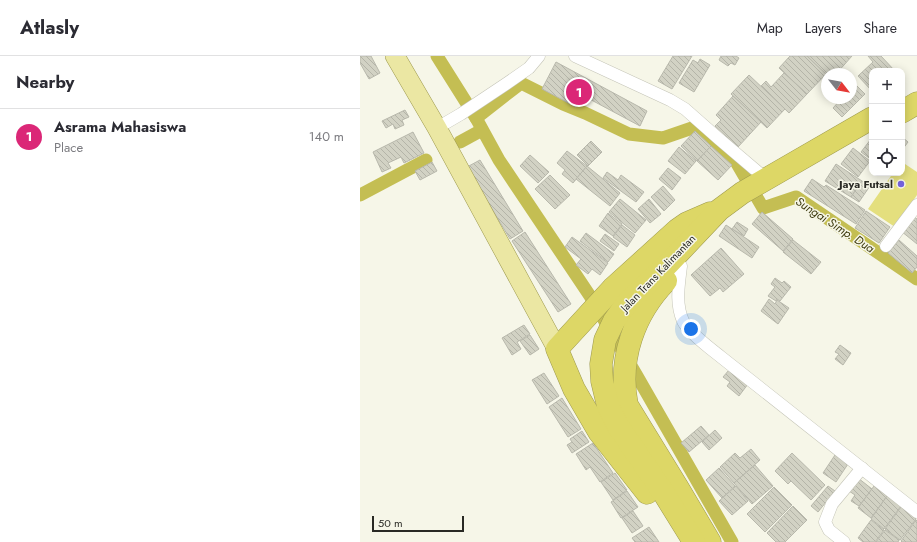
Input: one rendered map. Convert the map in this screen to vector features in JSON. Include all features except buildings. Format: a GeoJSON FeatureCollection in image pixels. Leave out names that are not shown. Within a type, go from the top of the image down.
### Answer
{"type":"FeatureCollection","features":[{"type":"Feature","properties":{"kind":"highway"},"geometry":{"type":"LineString","coordinates":[[905,99],[917,92]]}},
{"type":"Feature","properties":{"kind":"highway"},"geometry":{"type":"LineString","coordinates":[[905,110],[917,103]]}},
{"type":"Feature","properties":{"kind":"highway","name":"Jalan Trans Kalimantan"},"geometry":{"type":"LineString","coordinates":[[676,266],[720,210],[869,120]]}},
{"type":"Feature","properties":{"kind":"highway","name":"Jalan Trans Kalimantan"},"geometry":{"type":"LineString","coordinates":[[710,542],[678,488],[626,422],[608,406],[602,381],[601,364],[606,340],[614,321],[627,303],[676,266],[716,230],[756,189],[869,132]]}},
{"type":"Feature","properties":{"kind":"highway"},"geometry":{"type":"LineString","coordinates":[[691,537],[667,518],[599,432],[574,389],[557,349],[612,288],[677,230],[702,216],[720,210]]}},
{"type":"Feature","properties":{"kind":"highway","name":"Jalan Trans Kalimantan"},"geometry":{"type":"LineString","coordinates":[[626,422],[663,492],[691,537]]}},
{"type":"Feature","properties":{"kind":"main road"},"geometry":{"type":"LineString","coordinates":[[395,56],[437,128],[557,349]]}},
{"type":"Feature","properties":{"kind":"street"},"geometry":{"type":"LineString","coordinates":[[437,128],[492,94],[529,68],[539,56]]}},
{"type":"Feature","properties":{"kind":"street"},"geometry":{"type":"LineString","coordinates":[[575,56],[670,100],[685,109],[697,118],[719,140],[756,189]]}},
{"type":"Feature","properties":{"kind":"street"},"geometry":{"type":"LineString","coordinates":[[886,246],[917,205]]}},
{"type":"Feature","properties":{"kind":"street"},"geometry":{"type":"LineString","coordinates":[[676,266],[678,302],[684,322],[697,337],[917,512]]}},
{"type":"Feature","properties":{"kind":"street"},"geometry":{"type":"LineString","coordinates":[[844,542],[829,530],[825,522],[832,504],[862,468]]}},
{"type":"Feature","properties":{"kind":"shaded area","name":"Jaya Futsal"},"geometry":{"type":"Polygon","coordinates":[[[905,164],[917,172],[917,195],[895,227],[868,209],[891,176],[905,176],[905,164]]]}},
{"type":"Feature","properties":{"kind":"waterway"},"geometry":{"type":"LineString","coordinates":[[437,56],[476,118],[499,160],[590,296],[732,542]]}},
{"type":"Feature","properties":{"kind":"waterway","name":"Sungai Simp. Dua"},"geometry":{"type":"LineString","coordinates":[[476,118],[521,83],[629,134],[663,138],[695,127],[735,160],[763,208],[796,197],[917,279]]}},
{"type":"Feature","properties":{"kind":"waterway"},"geometry":{"type":"LineString","coordinates":[[460,142],[482,130]]}},
{"type":"Feature","properties":{"kind":"waterway"},"geometry":{"type":"LineString","coordinates":[[360,195],[426,160]]}},
{"type":"Feature","properties":{"kind":"place","name":"Asrama Mahasiswa"},"geometry":{"type":"Point","coordinates":[579,92]}},
{"type":"Feature","properties":{"kind":"place","name":"Jaya Futsal"},"geometry":{"type":"Point","coordinates":[901,184]}}]}
